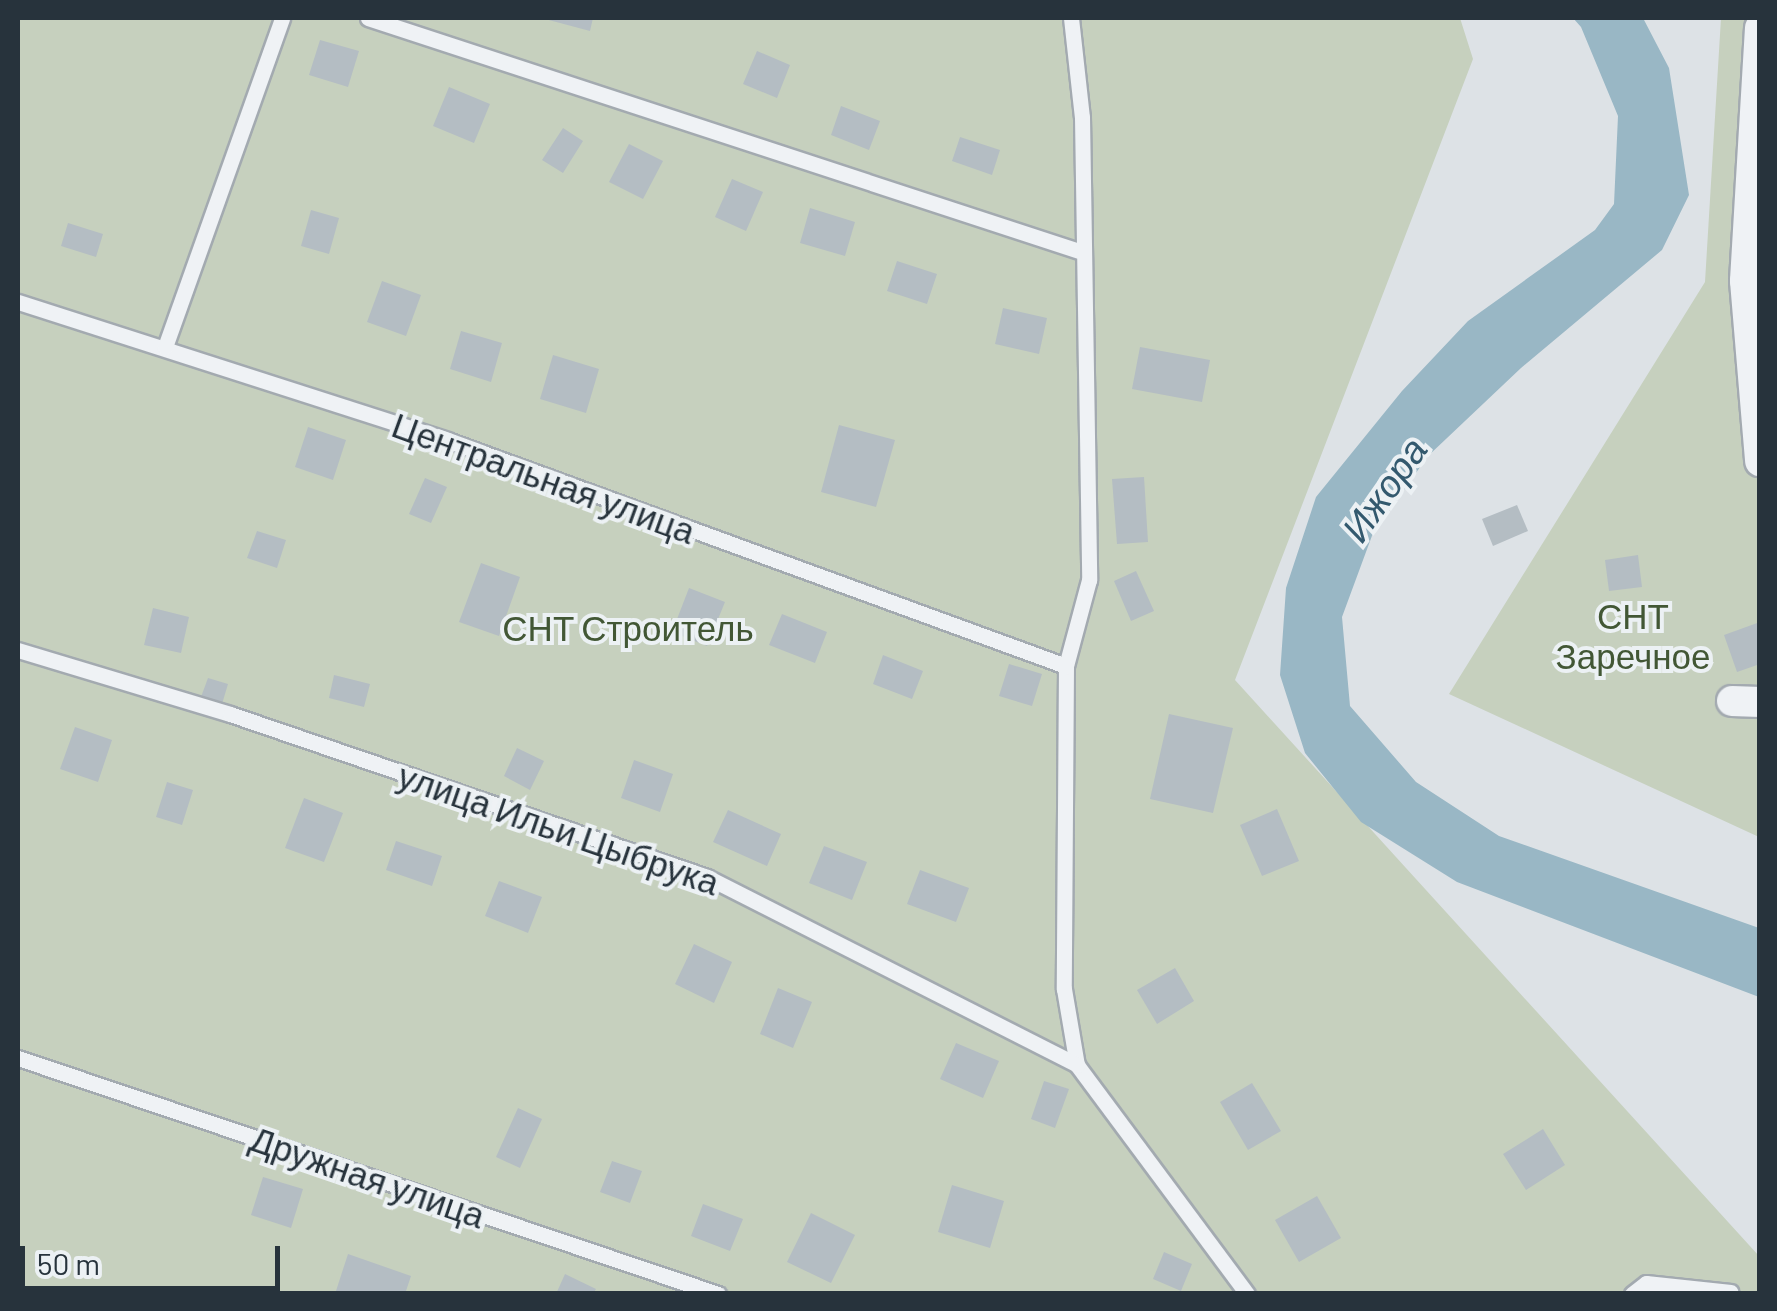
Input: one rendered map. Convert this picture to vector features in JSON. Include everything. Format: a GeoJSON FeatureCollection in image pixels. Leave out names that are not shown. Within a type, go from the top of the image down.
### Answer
{"type":"FeatureCollection","features":[{"type":"Feature","properties":{"kind":"street"},"geometry":{"type":"LineString","coordinates":[[1760,28],[1745,281],[1760,461]]}},
{"type":"Feature","properties":{"kind":"lane"},"geometry":{"type":"LineString","coordinates":[[166,346],[282,18]]}},
{"type":"Feature","properties":{"kind":"lane"},"geometry":{"type":"LineString","coordinates":[[368,18],[1082,252]]}},
{"type":"Feature","properties":{"kind":"lane"},"geometry":{"type":"LineString","coordinates":[[1071,18],[1082,117],[1089,580],[1066,666],[1064,989],[1077,1066],[1247,1294]]}},
{"type":"Feature","properties":{"kind":"lane","name":"Центральная улица"},"geometry":{"type":"LineString","coordinates":[[18,302],[166,346],[447,440],[1066,666]]}},
{"type":"Feature","properties":{"kind":"lane","name":"улица Ильи Цыбрука"},"geometry":{"type":"LineString","coordinates":[[18,650],[230,714],[708,876],[1077,1066]]}},
{"type":"Feature","properties":{"kind":"lane","name":"Дружная улица"},"geometry":{"type":"LineString","coordinates":[[18,1058],[718,1294]]}},
{"type":"Feature","properties":{"kind":"lane"},"geometry":{"type":"LineString","coordinates":[[1632,1294],[1646,1284],[1731,1292]]}},
{"type":"Feature","properties":{"kind":"green space","name":"СНТ Строитель"},"geometry":{"type":"Polygon","coordinates":[[[18,18],[1460,18],[1473,59],[1235,680],[1759,1256],[1759,1293],[18,1293],[18,18]]]}},
{"type":"Feature","properties":{"kind":"green space","name":"СНТ Заречное"},"geometry":{"type":"Polygon","coordinates":[[[1721,18],[1759,18],[1759,837],[1449,694],[1705,282],[1721,18]]]}},
{"type":"Feature","properties":{"kind":"water","name":"Ижора"},"geometry":{"type":"Polygon","coordinates":[[[1573,18],[1643,18],[1669,68],[1689,195],[1662,250],[1521,368],[1428,456],[1373,533],[1342,617],[1350,706],[1416,782],[1499,836],[1759,928],[1759,997],[1457,882],[1361,822],[1305,753],[1280,675],[1286,588],[1316,497],[1402,391],[1468,321],[1595,230],[1614,204],[1618,116],[1581,27],[1573,18]]]}},
{"type":"Feature","properties":{"kind":"building"},"geometry":{"type":"Polygon","coordinates":[[[545,18],[593,18],[590,31],[545,18]]]}},
{"type":"Feature","properties":{"kind":"building"},"geometry":{"type":"Polygon","coordinates":[[[320,40],[359,51],[348,87],[309,75],[320,40]]]}},
{"type":"Feature","properties":{"kind":"building"},"geometry":{"type":"Polygon","coordinates":[[[757,51],[790,65],[777,98],[743,84],[757,51]]]}},
{"type":"Feature","properties":{"kind":"building"},"geometry":{"type":"Polygon","coordinates":[[[449,87],[490,104],[474,143],[433,126],[449,87]]]}},
{"type":"Feature","properties":{"kind":"building"},"geometry":{"type":"Polygon","coordinates":[[[841,106],[880,121],[869,150],[831,135],[841,106]]]}},
{"type":"Feature","properties":{"kind":"building"},"geometry":{"type":"Polygon","coordinates":[[[563,128],[583,141],[563,173],[542,160],[563,128]]]}},
{"type":"Feature","properties":{"kind":"building"},"geometry":{"type":"Polygon","coordinates":[[[960,137],[1000,150],[992,175],[952,161],[960,137]]]}},
{"type":"Feature","properties":{"kind":"building"},"geometry":{"type":"Polygon","coordinates":[[[629,144],[663,161],[643,199],[609,182],[629,144]]]}},
{"type":"Feature","properties":{"kind":"building"},"geometry":{"type":"Polygon","coordinates":[[[732,179],[763,192],[746,231],[715,217],[732,179]]]}},
{"type":"Feature","properties":{"kind":"building"},"geometry":{"type":"Polygon","coordinates":[[[810,208],[855,222],[845,256],[800,243],[810,208]]]}},
{"type":"Feature","properties":{"kind":"building"},"geometry":{"type":"Polygon","coordinates":[[[311,210],[339,218],[329,254],[301,246],[311,210]]]}},
{"type":"Feature","properties":{"kind":"building"},"geometry":{"type":"Polygon","coordinates":[[[68,223],[103,234],[96,257],[61,246],[68,223]]]}},
{"type":"Feature","properties":{"kind":"building"},"geometry":{"type":"Polygon","coordinates":[[[897,261],[937,274],[927,304],[887,291],[897,261]]]}},
{"type":"Feature","properties":{"kind":"building"},"geometry":{"type":"Polygon","coordinates":[[[382,281],[421,295],[406,336],[367,322],[382,281]]]}},
{"type":"Feature","properties":{"kind":"building"},"geometry":{"type":"Polygon","coordinates":[[[1003,308],[1047,318],[1039,354],[995,344],[1003,308]]]}},
{"type":"Feature","properties":{"kind":"building"},"geometry":{"type":"Polygon","coordinates":[[[461,331],[502,343],[491,382],[450,369],[461,331]]]}},
{"type":"Feature","properties":{"kind":"building"},"geometry":{"type":"Polygon","coordinates":[[[1140,347],[1210,360],[1202,402],[1132,389],[1140,347]]]}},
{"type":"Feature","properties":{"kind":"building"},"geometry":{"type":"Polygon","coordinates":[[[553,355],[599,369],[586,413],[540,399],[553,355]]]}},
{"type":"Feature","properties":{"kind":"building"},"geometry":{"type":"Polygon","coordinates":[[[839,425],[895,440],[876,507],[821,492],[839,425]]]}},
{"type":"Feature","properties":{"kind":"building"},"geometry":{"type":"Polygon","coordinates":[[[308,427],[346,440],[333,480],[295,467],[308,427]]]}},
{"type":"Feature","properties":{"kind":"building"},"geometry":{"type":"Polygon","coordinates":[[[1144,477],[1148,542],[1117,544],[1112,479],[1144,477]]]}},
{"type":"Feature","properties":{"kind":"building"},"geometry":{"type":"Polygon","coordinates":[[[425,478],[447,487],[431,523],[409,514],[425,478]]]}},
{"type":"Feature","properties":{"kind":"building"},"geometry":{"type":"Polygon","coordinates":[[[1517,505],[1528,531],[1493,546],[1482,519],[1517,505]]]}},
{"type":"Feature","properties":{"kind":"building"},"geometry":{"type":"Polygon","coordinates":[[[257,531],[286,540],[277,568],[247,558],[257,531]]]}},
{"type":"Feature","properties":{"kind":"building"},"geometry":{"type":"Polygon","coordinates":[[[1638,555],[1642,587],[1609,591],[1605,560],[1638,555]]]}},
{"type":"Feature","properties":{"kind":"building"},"geometry":{"type":"Polygon","coordinates":[[[481,563],[520,577],[499,636],[459,622],[481,563]]]}},
{"type":"Feature","properties":{"kind":"building"},"geometry":{"type":"Polygon","coordinates":[[[1136,571],[1154,611],[1131,621],[1114,581],[1136,571]]]}},
{"type":"Feature","properties":{"kind":"building"},"geometry":{"type":"Polygon","coordinates":[[[689,588],[725,602],[707,646],[672,632],[689,588]]]}},
{"type":"Feature","properties":{"kind":"building"},"geometry":{"type":"Polygon","coordinates":[[[153,608],[189,617],[181,653],[144,645],[153,608]]]}},
{"type":"Feature","properties":{"kind":"building"},"geometry":{"type":"Polygon","coordinates":[[[782,614],[827,632],[815,663],[769,645],[782,614]]]}},
{"type":"Feature","properties":{"kind":"building"},"geometry":{"type":"Polygon","coordinates":[[[1760,622],[1760,664],[1737,672],[1724,635],[1760,622]]]}},
{"type":"Feature","properties":{"kind":"building"},"geometry":{"type":"Polygon","coordinates":[[[883,655],[923,671],[912,699],[873,684],[883,655]]]}},
{"type":"Feature","properties":{"kind":"building"},"geometry":{"type":"Polygon","coordinates":[[[1009,664],[1042,674],[1032,706],[999,696],[1009,664]]]}},
{"type":"Feature","properties":{"kind":"building"},"geometry":{"type":"Polygon","coordinates":[[[334,675],[370,684],[364,707],[329,698],[334,675]]]}},
{"type":"Feature","properties":{"kind":"building"},"geometry":{"type":"Polygon","coordinates":[[[208,678],[228,684],[222,704],[201,697],[208,678]]]}},
{"type":"Feature","properties":{"kind":"building"},"geometry":{"type":"Polygon","coordinates":[[[1169,714],[1233,728],[1213,813],[1150,799],[1169,714]]]}},
{"type":"Feature","properties":{"kind":"building"},"geometry":{"type":"Polygon","coordinates":[[[75,727],[112,740],[98,782],[60,769],[75,727]]]}},
{"type":"Feature","properties":{"kind":"building"},"geometry":{"type":"Polygon","coordinates":[[[517,748],[544,761],[530,790],[504,776],[517,748]]]}},
{"type":"Feature","properties":{"kind":"building"},"geometry":{"type":"Polygon","coordinates":[[[634,760],[673,774],[660,812],[621,798],[634,760]]]}},
{"type":"Feature","properties":{"kind":"building"},"geometry":{"type":"Polygon","coordinates":[[[167,782],[193,790],[182,825],[156,817],[167,782]]]}},
{"type":"Feature","properties":{"kind":"building"},"geometry":{"type":"Polygon","coordinates":[[[304,798],[343,813],[324,862],[285,848],[304,798]]]}},
{"type":"Feature","properties":{"kind":"building"},"geometry":{"type":"Polygon","coordinates":[[[1277,809],[1299,861],[1262,876],[1240,825],[1277,809]]]}},
{"type":"Feature","properties":{"kind":"building"},"geometry":{"type":"Polygon","coordinates":[[[728,810],[781,834],[767,866],[713,842],[728,810]]]}},
{"type":"Feature","properties":{"kind":"building"},"geometry":{"type":"Polygon","coordinates":[[[396,841],[442,856],[432,886],[386,870],[396,841]]]}},
{"type":"Feature","properties":{"kind":"building"},"geometry":{"type":"Polygon","coordinates":[[[824,846],[867,862],[852,900],[809,883],[824,846]]]}},
{"type":"Feature","properties":{"kind":"building"},"geometry":{"type":"Polygon","coordinates":[[[920,870],[969,888],[956,922],[907,904],[920,870]]]}},
{"type":"Feature","properties":{"kind":"building"},"geometry":{"type":"Polygon","coordinates":[[[499,881],[542,897],[528,933],[485,916],[499,881]]]}},
{"type":"Feature","properties":{"kind":"building"},"geometry":{"type":"Polygon","coordinates":[[[694,944],[732,962],[714,1003],[675,984],[694,944]]]}},
{"type":"Feature","properties":{"kind":"building"},"geometry":{"type":"Polygon","coordinates":[[[1175,968],[1194,1001],[1157,1024],[1137,990],[1175,968]]]}},
{"type":"Feature","properties":{"kind":"building"},"geometry":{"type":"Polygon","coordinates":[[[778,988],[812,1002],[793,1048],[760,1034],[778,988]]]}},
{"type":"Feature","properties":{"kind":"building"},"geometry":{"type":"Polygon","coordinates":[[[956,1043],[999,1061],[983,1098],[940,1079],[956,1043]]]}},
{"type":"Feature","properties":{"kind":"building"},"geometry":{"type":"Polygon","coordinates":[[[1044,1081],[1069,1089],[1055,1128],[1031,1119],[1044,1081]]]}},
{"type":"Feature","properties":{"kind":"building"},"geometry":{"type":"Polygon","coordinates":[[[1252,1083],[1281,1131],[1248,1150],[1220,1102],[1252,1083]]]}},
{"type":"Feature","properties":{"kind":"building"},"geometry":{"type":"Polygon","coordinates":[[[518,1108],[542,1119],[520,1168],[496,1157],[518,1108]]]}},
{"type":"Feature","properties":{"kind":"building"},"geometry":{"type":"Polygon","coordinates":[[[1543,1129],[1565,1165],[1526,1190],[1503,1154],[1543,1129]]]}},
{"type":"Feature","properties":{"kind":"building"},"geometry":{"type":"Polygon","coordinates":[[[612,1161],[642,1171],[630,1203],[600,1192],[612,1161]]]}},
{"type":"Feature","properties":{"kind":"building"},"geometry":{"type":"Polygon","coordinates":[[[263,1177],[303,1189],[291,1228],[251,1215],[263,1177]]]}},
{"type":"Feature","properties":{"kind":"building"},"geometry":{"type":"Polygon","coordinates":[[[952,1185],[1004,1201],[990,1248],[938,1232],[952,1185]]]}},
{"type":"Feature","properties":{"kind":"building"},"geometry":{"type":"Polygon","coordinates":[[[1317,1196],[1341,1238],[1299,1262],[1275,1220],[1317,1196]]]}},
{"type":"Feature","properties":{"kind":"building"},"geometry":{"type":"Polygon","coordinates":[[[703,1204],[743,1219],[730,1251],[691,1236],[703,1204]]]}},
{"type":"Feature","properties":{"kind":"building"},"geometry":{"type":"Polygon","coordinates":[[[811,1213],[855,1235],[831,1283],[787,1262],[811,1213]]]}},
{"type":"Feature","properties":{"kind":"building"},"geometry":{"type":"Polygon","coordinates":[[[1164,1252],[1192,1264],[1181,1291],[1153,1279],[1164,1252]]]}},
{"type":"Feature","properties":{"kind":"building"},"geometry":{"type":"Polygon","coordinates":[[[348,1254],[411,1276],[405,1294],[335,1294],[348,1254]]]}},
{"type":"Feature","properties":{"kind":"building"},"geometry":{"type":"Polygon","coordinates":[[[565,1274],[596,1289],[593,1294],[556,1294],[565,1274]]]}}]}
